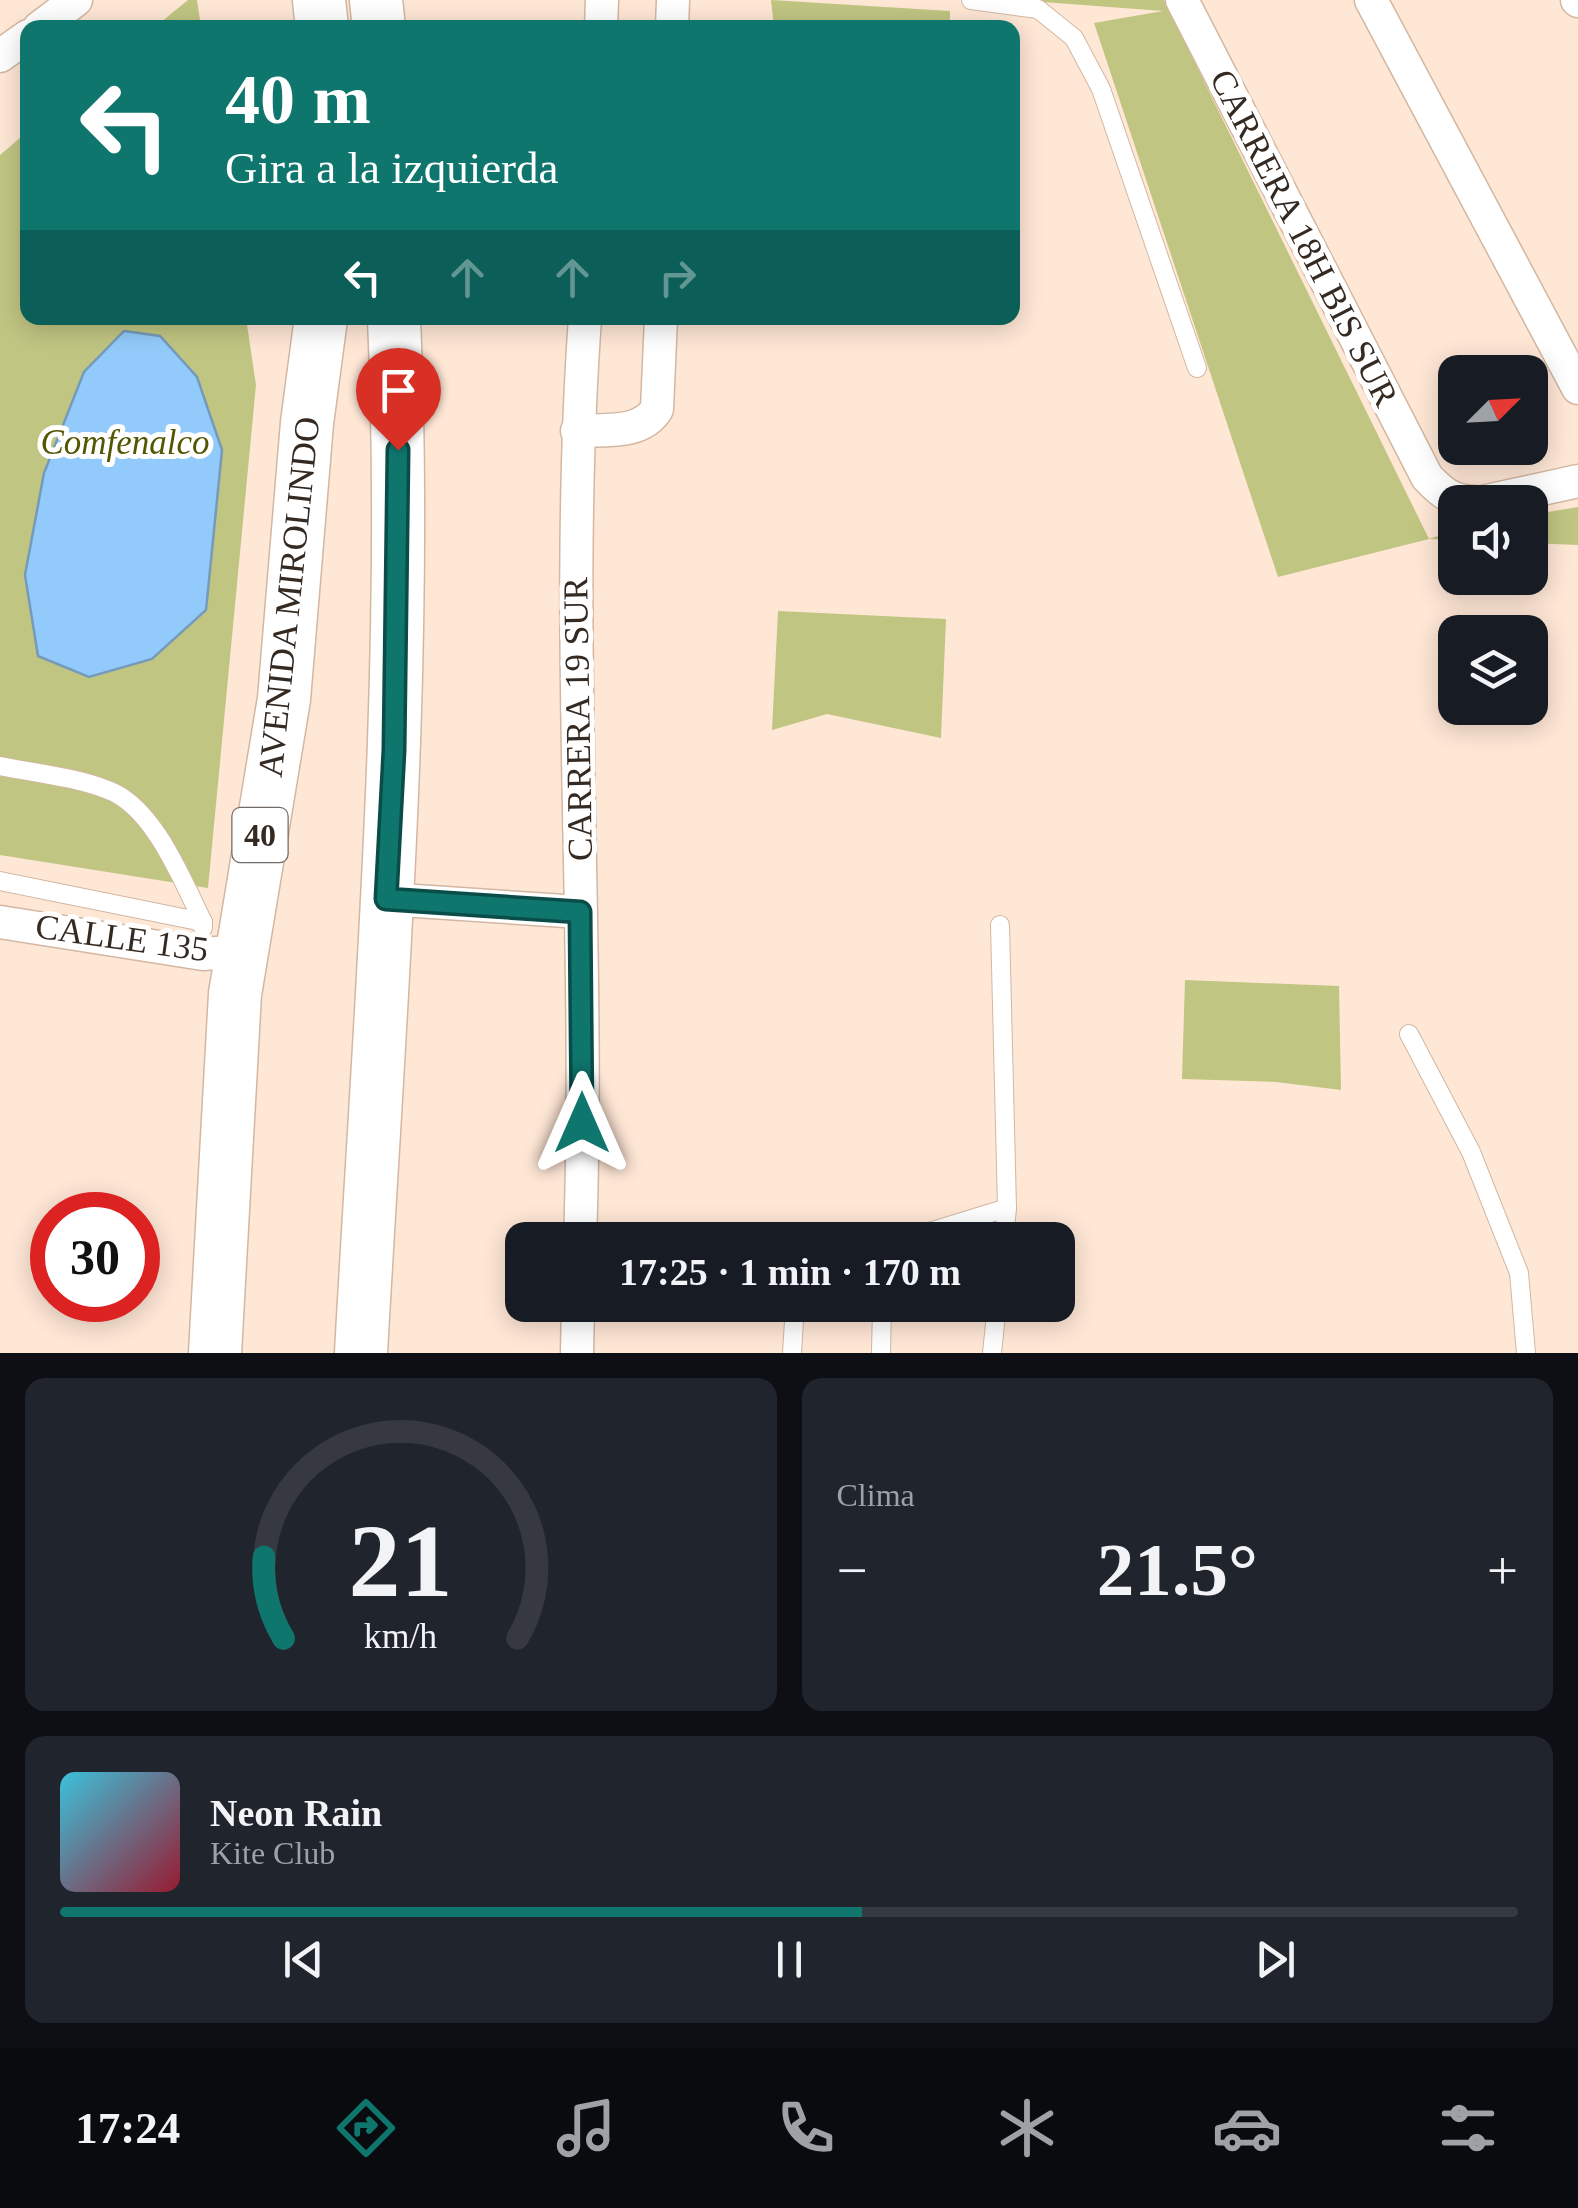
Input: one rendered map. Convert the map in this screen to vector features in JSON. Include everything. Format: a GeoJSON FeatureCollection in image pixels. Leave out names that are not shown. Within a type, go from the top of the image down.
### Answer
{"type":"FeatureCollection","features":[{"type":"Feature","properties":{"kind":"main road","name":"AVENIDA MIROLINDO"},"geometry":{"type":"LineString","coordinates":[[214,1353],[236,994],[216,942],[284,699],[320,325]]}},
{"type":"Feature","properties":{"kind":"main road"},"geometry":{"type":"LineString","coordinates":[[361,1353],[386,899],[398,582],[394,325]]}},
{"type":"Feature","properties":{"kind":"street"},"geometry":{"type":"LineString","coordinates":[[50,20],[76,0]]}},
{"type":"Feature","properties":{"kind":"street","name":"CARRERA 18H BIS SUR"},"geometry":{"type":"LineString","coordinates":[[1182,0],[1427,477],[1438,489]]}},
{"type":"Feature","properties":{"kind":"street"},"geometry":{"type":"LineString","coordinates":[[1371,0],[1578,388]]}},
{"type":"Feature","properties":{"kind":"street","name":"CARRERA 19 SUR"},"geometry":{"type":"LineString","coordinates":[[580,1222],[580,912],[574,671],[577,431],[585,325]]}},
{"type":"Feature","properties":{"kind":"street"},"geometry":{"type":"LineString","coordinates":[[577,431],[641,426],[651,419],[657,409],[661,325]]}},
{"type":"Feature","properties":{"kind":"street"},"geometry":{"type":"LineString","coordinates":[[1548,488],[1578,481]]}},
{"type":"Feature","properties":{"kind":"street"},"geometry":{"type":"LineString","coordinates":[[386,899],[580,912]]}},
{"type":"Feature","properties":{"kind":"street","name":"CALLE 135"},"geometry":{"type":"LineString","coordinates":[[0,922],[216,942]]}},
{"type":"Feature","properties":{"kind":"street"},"geometry":{"type":"LineString","coordinates":[[576,1353],[577,1322]]}},
{"type":"Feature","properties":{"kind":"lane"},"geometry":{"type":"LineString","coordinates":[[971,0],[1038,10],[1074,38],[1101,89],[1197,368]]}},
{"type":"Feature","properties":{"kind":"lane"},"geometry":{"type":"LineString","coordinates":[[0,766],[110,790],[132,805],[160,838],[216,942]]}},
{"type":"Feature","properties":{"kind":"lane"},"geometry":{"type":"LineString","coordinates":[[0,880],[216,942]]}},
{"type":"Feature","properties":{"kind":"lane"},"geometry":{"type":"LineString","coordinates":[[1000,925],[1006,1222]]}},
{"type":"Feature","properties":{"kind":"lane"},"geometry":{"type":"LineString","coordinates":[[1409,1034],[1471,1152],[1519,1274],[1526,1353]]}},
{"type":"Feature","properties":{"kind":"lane"},"geometry":{"type":"LineString","coordinates":[[962,1222],[1007,1208]]}},
{"type":"Feature","properties":{"kind":"lane"},"geometry":{"type":"LineString","coordinates":[[792,1353],[794,1322]]}},
{"type":"Feature","properties":{"kind":"lane"},"geometry":{"type":"LineString","coordinates":[[881,1353],[882,1322]]}},
{"type":"Feature","properties":{"kind":"lane"},"geometry":{"type":"LineString","coordinates":[[992,1353],[995,1322]]}},
{"type":"Feature","properties":{"kind":"green space"},"geometry":{"type":"Polygon","coordinates":[[[188,0],[197,0],[200,20],[164,20],[188,0]]]}},
{"type":"Feature","properties":{"kind":"green space"},"geometry":{"type":"Polygon","coordinates":[[[771,0],[950,11],[950,20],[773,20],[771,0]]]}},
{"type":"Feature","properties":{"kind":"green space"},"geometry":{"type":"Polygon","coordinates":[[[1015,0],[1164,0],[1429,539],[1278,577],[1094,23],[1163,11],[1015,0]]]}},
{"type":"Feature","properties":{"kind":"green space","name":"Comfenalco"},"geometry":{"type":"Polygon","coordinates":[[[20,138],[20,325],[247,325],[256,385],[208,888],[0,855],[0,155],[20,138]]]}},
{"type":"Feature","properties":{"kind":"green space"},"geometry":{"type":"Polygon","coordinates":[[[1578,507],[1578,545],[1548,544],[1548,512],[1578,507]]]}},
{"type":"Feature","properties":{"kind":"green space"},"geometry":{"type":"Polygon","coordinates":[[[778,611],[946,619],[941,738],[827,714],[772,730],[778,611]]]}},
{"type":"Feature","properties":{"kind":"green space"},"geometry":{"type":"Polygon","coordinates":[[[1185,980],[1339,986],[1341,1090],[1276,1082],[1182,1079],[1185,980]]]}},
{"type":"Feature","properties":{"kind":"water"},"geometry":{"type":"Polygon","coordinates":[[[124,331],[160,336],[197,377],[222,450],[206,610],[152,659],[89,677],[38,656],[25,575],[44,473],[84,372],[124,331]]]}},
{"type":"Feature","properties":{"kind":"route"},"geometry":{"type":"LineString","coordinates":[[398,450],[394,750],[386,899],[580,912],[582,1123]]}}]}
